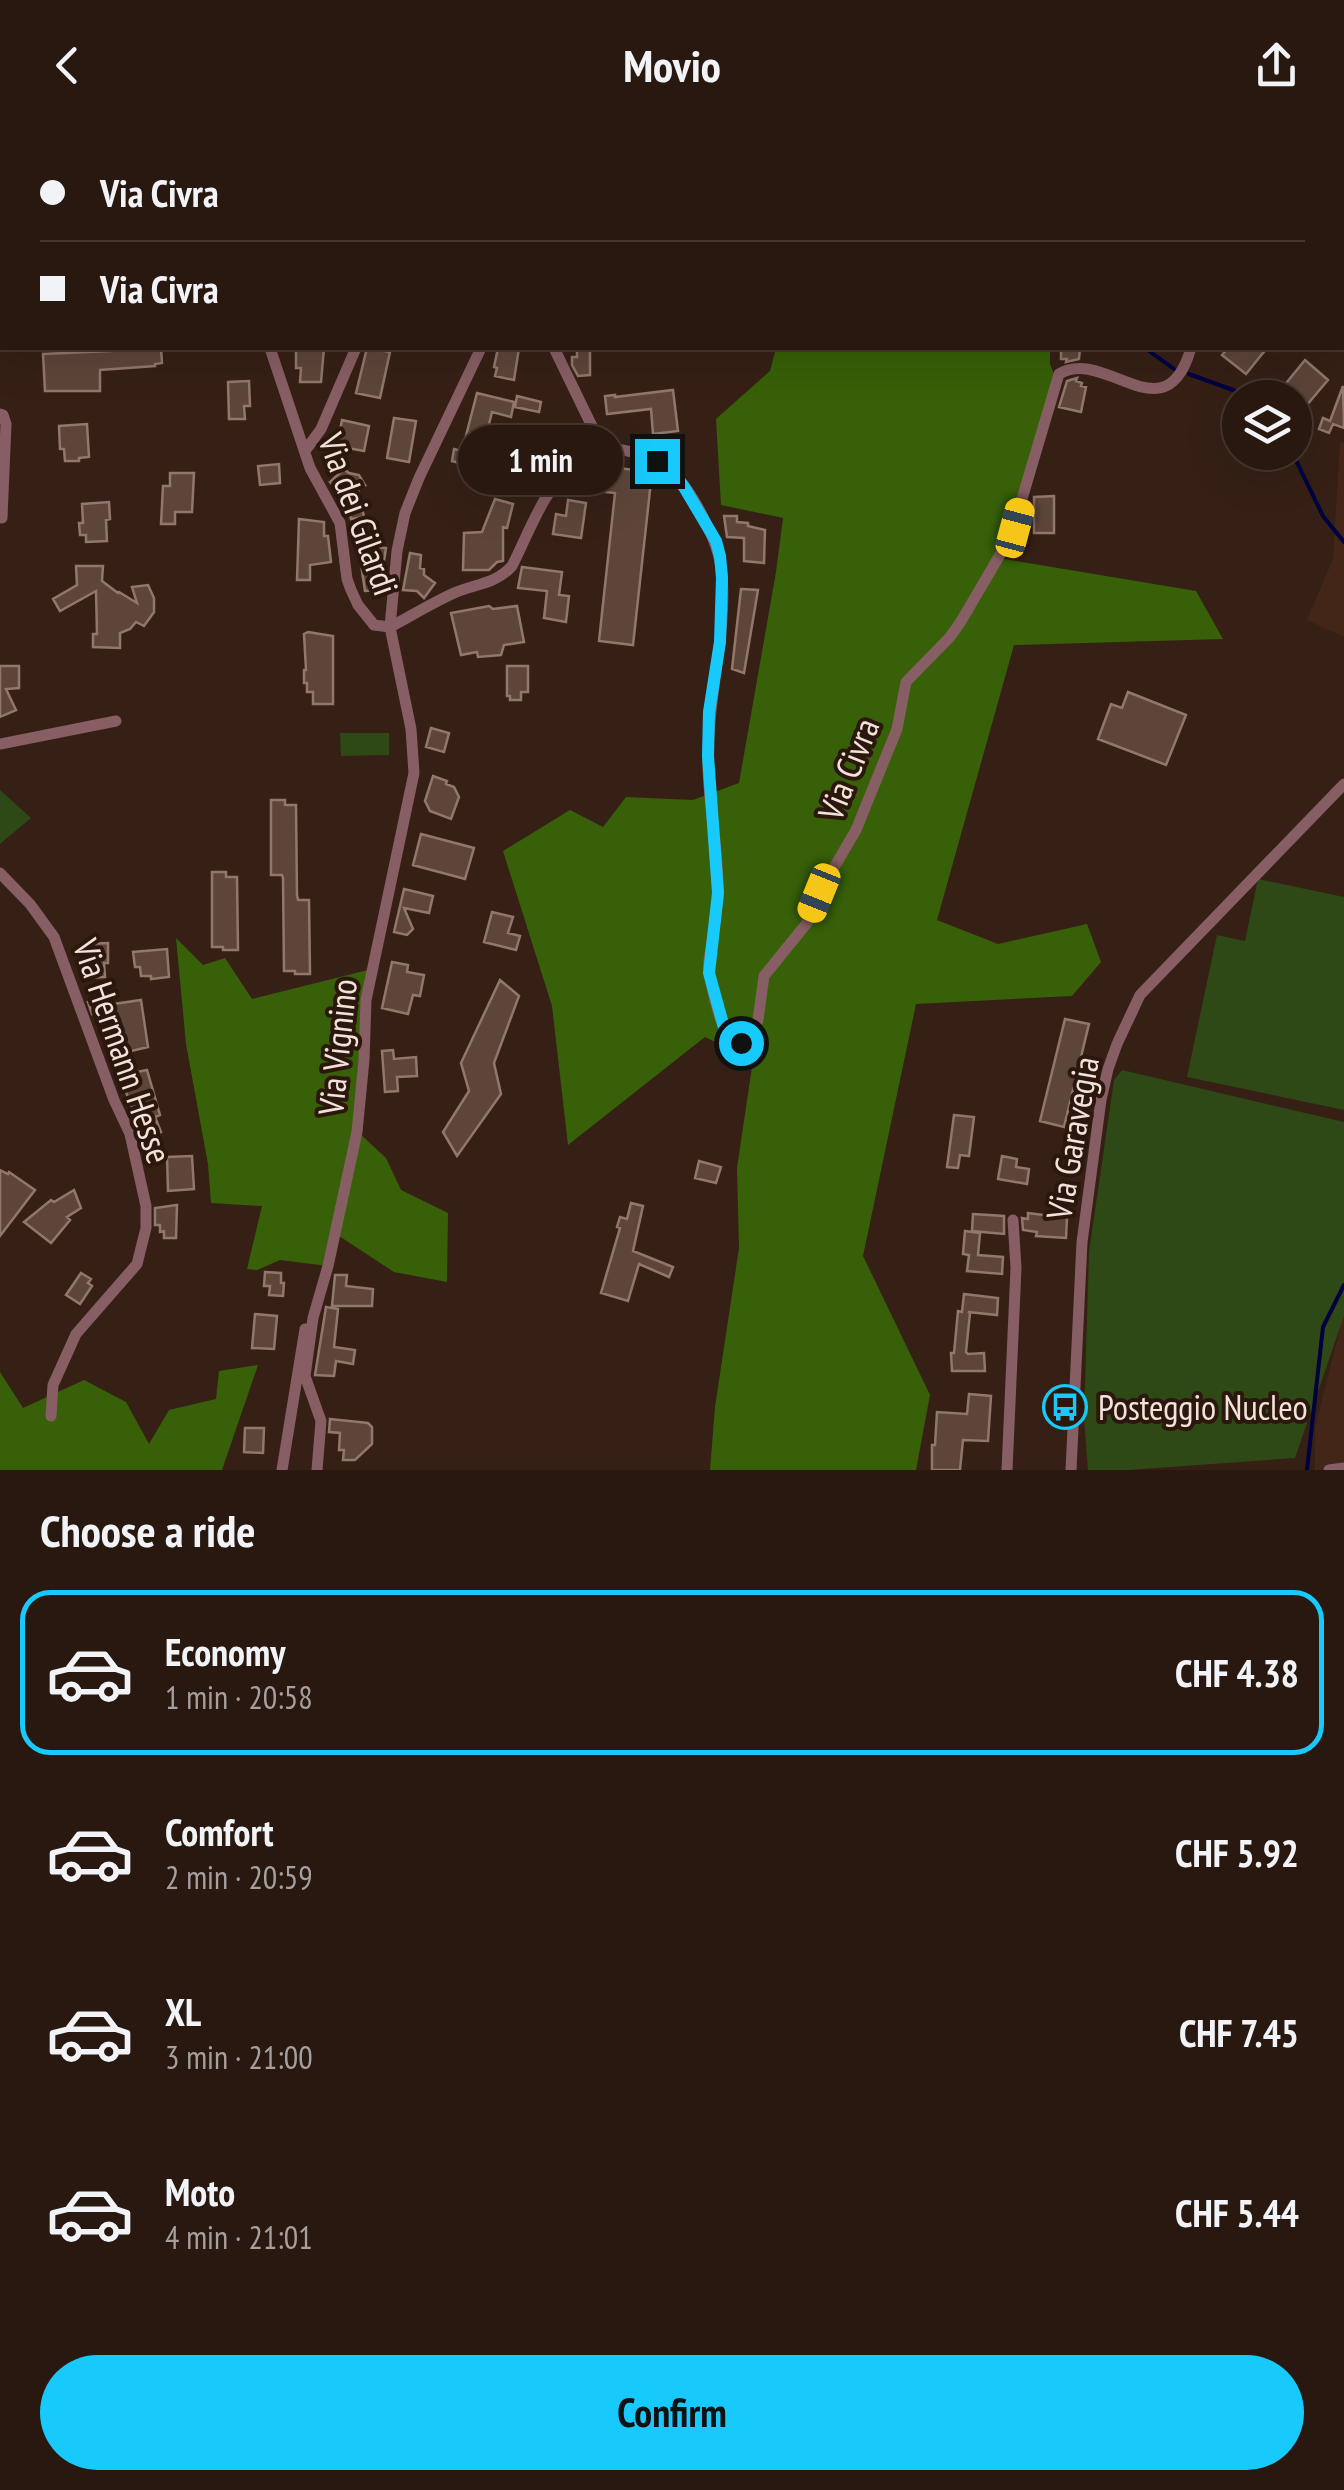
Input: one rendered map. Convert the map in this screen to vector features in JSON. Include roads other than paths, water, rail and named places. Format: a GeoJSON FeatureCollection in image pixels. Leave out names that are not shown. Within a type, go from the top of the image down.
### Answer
{"type":"FeatureCollection","features":[{"type":"Feature","properties":{"kind":"street","name":"Via dei Gilardi"},"geometry":{"type":"LineString","coordinates":[[271,350],[314,476],[340,523],[350,590],[374,625],[390,628]]}},
{"type":"Feature","properties":{"kind":"street"},"geometry":{"type":"LineString","coordinates":[[305,450],[321,429],[355,350]]}},
{"type":"Feature","properties":{"kind":"street","name":"Via Vignino"},"geometry":{"type":"LineString","coordinates":[[317,1470],[321,1421],[306,1376],[313,1318],[357,1132],[366,1000],[414,773],[411,729],[390,628],[394,570],[405,513],[480,350]]}},
{"type":"Feature","properties":{"kind":"street"},"geometry":{"type":"LineString","coordinates":[[390,628],[448,596],[504,574],[512,566],[542,505],[566,471],[602,449],[555,350]]}},
{"type":"Feature","properties":{"kind":"street","name":"Via Civra"},"geometry":{"type":"LineString","coordinates":[[602,449],[648,457],[666,467],[706,522],[720,556],[720,642],[709,712],[708,756],[718,893],[709,973],[728,1038],[741,1043],[754,1033],[764,976],[807,923],[819,893],[856,830],[898,729],[906,682],[950,638],[1011,536],[1058,374],[1072,368],[1082,369],[1146,389],[1162,388],[1175,381],[1190,350]]}},
{"type":"Feature","properties":{"kind":"street"},"geometry":{"type":"LineString","coordinates":[[0,414],[6,424],[2,518]]}},
{"type":"Feature","properties":{"kind":"street"},"geometry":{"type":"LineString","coordinates":[[0,744],[116,721]]}},
{"type":"Feature","properties":{"kind":"street","name":"Via Garavegia"},"geometry":{"type":"LineString","coordinates":[[1071,1470],[1080,1255],[1101,1100],[1117,1044],[1140,995],[1344,784]]}},
{"type":"Feature","properties":{"kind":"street","name":"Via Hermann Hesse"},"geometry":{"type":"LineString","coordinates":[[0,873],[54,937],[130,1134],[146,1206],[146,1228],[137,1264],[76,1334],[53,1385],[51,1416]]}},
{"type":"Feature","properties":{"kind":"street","name":"Via Garavegia"},"geometry":{"type":"LineString","coordinates":[[1007,1470],[1016,1268],[1013,1220]]}},
{"type":"Feature","properties":{"kind":"street"},"geometry":{"type":"LineString","coordinates":[[282,1470],[304,1332],[313,1318]]}},
{"type":"Feature","properties":{"kind":"street"},"geometry":{"type":"LineString","coordinates":[[1329,1470],[1344,1468]]}},
{"type":"Feature","properties":{"kind":"waterway"},"geometry":{"type":"LineString","coordinates":[[1148,350],[1174,369]]}},
{"type":"Feature","properties":{"kind":"waterway"},"geometry":{"type":"LineString","coordinates":[[1189,374],[1222,386]]}},
{"type":"Feature","properties":{"kind":"waterway"},"geometry":{"type":"LineString","coordinates":[[1301,470],[1323,516],[1344,542]]}},
{"type":"Feature","properties":{"kind":"waterway"},"geometry":{"type":"LineString","coordinates":[[1307,1470],[1323,1327],[1344,1285]]}},
{"type":"Feature","properties":{"kind":"place","name":"Posteggio Nucleo"},"geometry":{"type":"Point","coordinates":[1065,1407]}}]}
